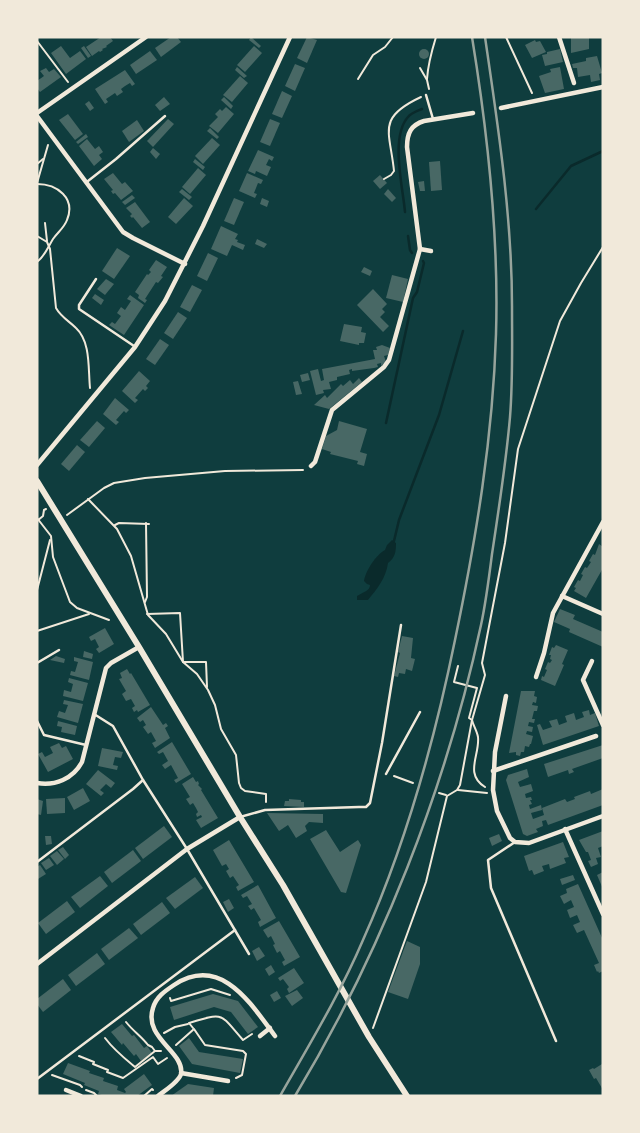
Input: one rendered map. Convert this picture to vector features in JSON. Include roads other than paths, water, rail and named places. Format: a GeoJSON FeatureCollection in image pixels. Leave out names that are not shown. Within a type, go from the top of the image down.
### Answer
{"type":"FeatureCollection","features":[{"type":"Feature","properties":{"kind":"main road"},"geometry":{"type":"LineString","coordinates":[[37,481],[283,885],[369,1037],[407,1096]]}},
{"type":"Feature","properties":{"kind":"street"},"geometry":{"type":"LineString","coordinates":[[146,37],[37,114],[125,234],[185,264]]}},
{"type":"Feature","properties":{"kind":"street"},"geometry":{"type":"LineString","coordinates":[[37,465],[135,347],[165,301],[185,264],[290,37]]}},
{"type":"Feature","properties":{"kind":"street"},"geometry":{"type":"LineString","coordinates":[[559,37],[574,83]]}},
{"type":"Feature","properties":{"kind":"street"},"geometry":{"type":"LineString","coordinates":[[501,108],[603,87]]}},
{"type":"Feature","properties":{"kind":"street"},"geometry":{"type":"LineString","coordinates":[[311,466],[315,463],[332,410],[389,360],[420,249],[408,133],[417,123],[473,113]]}},
{"type":"Feature","properties":{"kind":"street"},"geometry":{"type":"LineString","coordinates":[[420,249],[431,251]]}},
{"type":"Feature","properties":{"kind":"street"},"geometry":{"type":"LineString","coordinates":[[536,677],[550,620],[603,522]]}},
{"type":"Feature","properties":{"kind":"street"},"geometry":{"type":"LineString","coordinates":[[562,596],[603,614]]}},
{"type":"Feature","properties":{"kind":"street"},"geometry":{"type":"LineString","coordinates":[[37,783],[51,784],[68,778],[79,769],[106,668],[139,647]]}},
{"type":"Feature","properties":{"kind":"street"},"geometry":{"type":"LineString","coordinates":[[592,661],[583,680],[603,725]]}},
{"type":"Feature","properties":{"kind":"street"},"geometry":{"type":"LineString","coordinates":[[506,696],[493,771],[493,792],[497,811],[510,838],[515,842],[529,844],[603,816]]}},
{"type":"Feature","properties":{"kind":"street"},"geometry":{"type":"LineString","coordinates":[[493,771],[596,736]]}},
{"type":"Feature","properties":{"kind":"street"},"geometry":{"type":"LineString","coordinates":[[37,964],[187,849],[240,817]]}},
{"type":"Feature","properties":{"kind":"street"},"geometry":{"type":"LineString","coordinates":[[565,829],[603,915]]}},
{"type":"Feature","properties":{"kind":"street"},"geometry":{"type":"LineString","coordinates":[[158,1096],[181,1073],[180,1066],[151,1021],[152,1009],[163,992],[186,978],[200,976],[220,979],[236,988],[275,1036]]}},
{"type":"Feature","properties":{"kind":"street"},"geometry":{"type":"LineString","coordinates":[[260,1036],[270,1028]]}},
{"type":"Feature","properties":{"kind":"street"},"geometry":{"type":"LineString","coordinates":[[181,1073],[228,1081]]}},
{"type":"Feature","properties":{"kind":"street"},"geometry":{"type":"LineString","coordinates":[[66,1090],[81,1096]]}},
{"type":"Feature","properties":{"kind":"lane"},"geometry":{"type":"LineString","coordinates":[[426,95],[433,119]]}},
{"type":"Feature","properties":{"kind":"lane"},"geometry":{"type":"LineString","coordinates":[[86,183],[165,116]]}},
{"type":"Feature","properties":{"kind":"lane"},"geometry":{"type":"LineString","coordinates":[[96,279],[79,309],[135,347]]}},
{"type":"Feature","properties":{"kind":"lane"},"geometry":{"type":"LineString","coordinates":[[240,817],[265,810],[366,807],[370,803],[401,625]]}},
{"type":"Feature","properties":{"kind":"lane"},"geometry":{"type":"LineString","coordinates":[[37,663],[59,650]]}},
{"type":"Feature","properties":{"kind":"lane"},"geometry":{"type":"LineString","coordinates":[[386,774],[419,712]]}},
{"type":"Feature","properties":{"kind":"lane"},"geometry":{"type":"LineString","coordinates":[[94,714],[113,726],[249,954]]}},
{"type":"Feature","properties":{"kind":"lane"},"geometry":{"type":"LineString","coordinates":[[37,721],[44,735],[86,746]]}},
{"type":"Feature","properties":{"kind":"lane"},"geometry":{"type":"LineString","coordinates":[[37,862],[143,780]]}},
{"type":"Feature","properties":{"kind":"lane"},"geometry":{"type":"LineString","coordinates":[[515,842],[488,860],[491,888],[556,1041]]}},
{"type":"Feature","properties":{"kind":"lane"},"geometry":{"type":"LineString","coordinates":[[37,1079],[235,930]]}},
{"type":"Feature","properties":{"kind":"water"},"geometry":{"type":"Polygon","coordinates":[[[392,540],[396,543],[395,552],[381,583],[368,600],[357,600],[357,596],[370,587],[364,581],[369,568],[392,540]]]}},
{"type":"Feature","properties":{"kind":"waterway"},"geometry":{"type":"LineString","coordinates":[[405,212],[399,163],[400,137],[408,117],[422,109]]}},
{"type":"Feature","properties":{"kind":"waterway"},"geometry":{"type":"LineString","coordinates":[[536,209],[571,166],[603,151]]}},
{"type":"Feature","properties":{"kind":"waterway"},"geometry":{"type":"LineString","coordinates":[[408,236],[412,253]]}},
{"type":"Feature","properties":{"kind":"waterway"},"geometry":{"type":"LineString","coordinates":[[386,423],[423,261]]}},
{"type":"Feature","properties":{"kind":"waterway"},"geometry":{"type":"LineString","coordinates":[[394,541],[399,520],[439,415],[463,331]]}},
{"type":"Feature","properties":{"kind":"railway"},"geometry":{"type":"LineString","coordinates":[[280,1096],[344,980],[393,867],[438,717],[470,564],[491,411],[496,334],[496,259],[491,185],[472,37]]}},
{"type":"Feature","properties":{"kind":"railway"},"geometry":{"type":"LineString","coordinates":[[295,1096],[355,985],[407,868],[449,747],[481,625],[502,486],[512,389],[511,272],[507,205],[485,37]]}}]}
